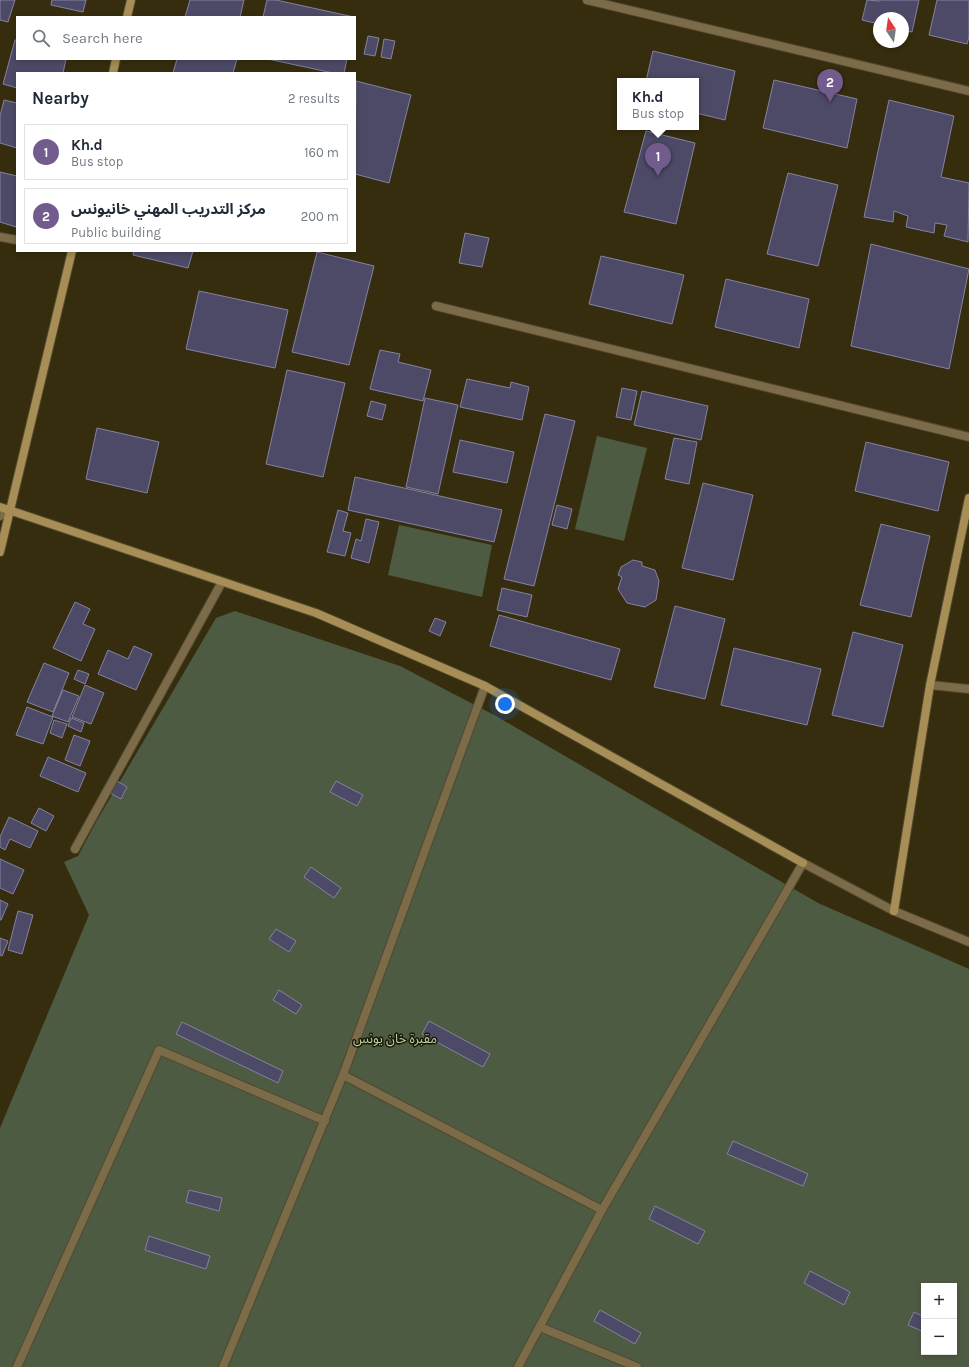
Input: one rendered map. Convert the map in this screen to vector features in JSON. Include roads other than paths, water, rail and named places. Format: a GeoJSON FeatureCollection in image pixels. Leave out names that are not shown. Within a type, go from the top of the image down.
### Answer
{"type":"FeatureCollection","features":[{"type":"Feature","properties":{"kind":"street"},"geometry":{"type":"LineString","coordinates":[[127,16],[131,0]]}},
{"type":"Feature","properties":{"kind":"street"},"geometry":{"type":"LineString","coordinates":[[587,0],[969,91]]}},
{"type":"Feature","properties":{"kind":"street"},"geometry":{"type":"LineString","coordinates":[[113,72],[116,60]]}},
{"type":"Feature","properties":{"kind":"street"},"geometry":{"type":"LineString","coordinates":[[0,237],[16,240]]}},
{"type":"Feature","properties":{"kind":"street"},"geometry":{"type":"LineString","coordinates":[[0,552],[72,252]]}},
{"type":"Feature","properties":{"kind":"street"},"geometry":{"type":"LineString","coordinates":[[436,306],[969,437]]}},
{"type":"Feature","properties":{"kind":"street"},"geometry":{"type":"LineString","coordinates":[[894,911],[930,685],[969,498]]}},
{"type":"Feature","properties":{"kind":"street"},"geometry":{"type":"LineString","coordinates":[[0,507],[316,613],[485,686],[894,911],[969,942]]}},
{"type":"Feature","properties":{"kind":"street"},"geometry":{"type":"LineString","coordinates":[[0,516],[10,510]]}},
{"type":"Feature","properties":{"kind":"street"},"geometry":{"type":"LineString","coordinates":[[75,849],[222,582]]}},
{"type":"Feature","properties":{"kind":"street"},"geometry":{"type":"LineString","coordinates":[[930,685],[969,689]]}},
{"type":"Feature","properties":{"kind":"street"},"geometry":{"type":"LineString","coordinates":[[223,1367],[343,1075],[485,686]]}},
{"type":"Feature","properties":{"kind":"street"},"geometry":{"type":"LineString","coordinates":[[518,1367],[602,1210],[803,862]]}},
{"type":"Feature","properties":{"kind":"street"},"geometry":{"type":"LineString","coordinates":[[17,1367],[159,1050],[325,1121]]}},
{"type":"Feature","properties":{"kind":"street"},"geometry":{"type":"LineString","coordinates":[[343,1075],[602,1210]]}},
{"type":"Feature","properties":{"kind":"street"},"geometry":{"type":"LineString","coordinates":[[540,1327],[637,1367]]}},
{"type":"Feature","properties":{"kind":"place","name":"مركز التدريب المهني خانيونس"},"geometry":{"type":"Point","coordinates":[830,102]}},
{"type":"Feature","properties":{"kind":"place","name":"Kh.d"},"geometry":{"type":"Point","coordinates":[658,176]}},
{"type":"Feature","properties":{"kind":"park label","name":"مقبرة خان يونس"},"geometry":{"type":"Point","coordinates":[395,1038]}}]}
